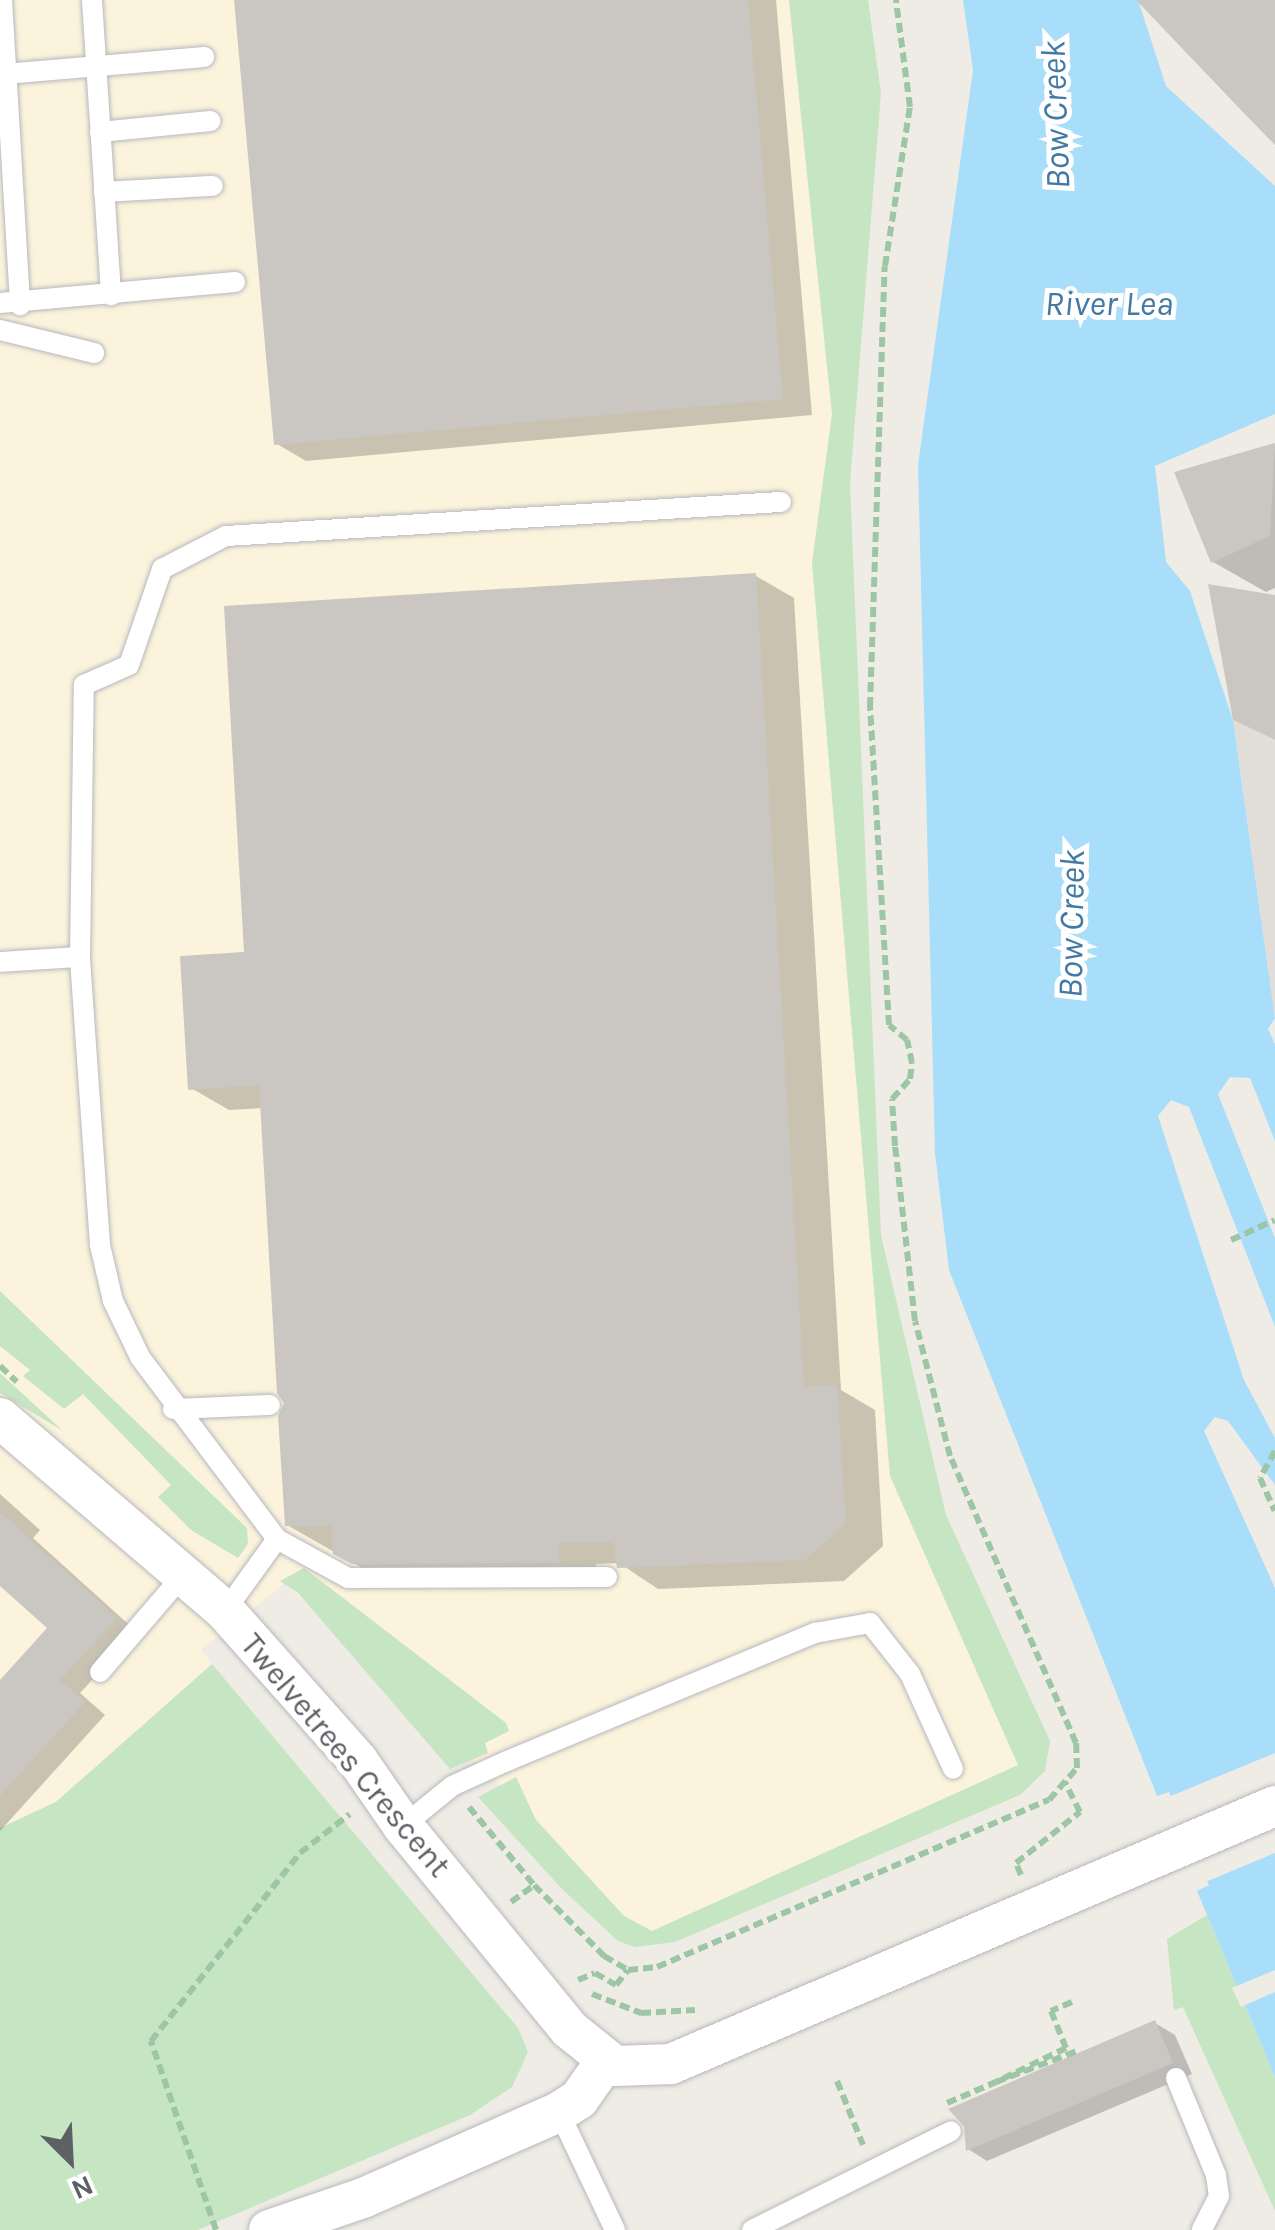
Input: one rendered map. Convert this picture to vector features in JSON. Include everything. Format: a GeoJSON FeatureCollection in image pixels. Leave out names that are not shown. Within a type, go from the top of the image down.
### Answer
{"type":"FeatureCollection","features":[{"type":"Feature","properties":{"kind":"street","name":"Twelvetrees Crescent"},"geometry":{"type":"LineString","coordinates":[[6,1426],[225,1611],[569,2028],[605,2062]]}},
{"type":"Feature","properties":{"kind":"street"},"geometry":{"type":"LineString","coordinates":[[269,2230],[347,2204],[559,2112],[579,2098],[605,2062],[636,2070],[671,2064],[1275,1806]]}},
{"type":"Feature","properties":{"kind":"lane"},"geometry":{"type":"LineString","coordinates":[[2,0],[10,304],[235,282]]}},
{"type":"Feature","properties":{"kind":"lane"},"geometry":{"type":"LineString","coordinates":[[92,0],[110,295]]}},
{"type":"Feature","properties":{"kind":"lane"},"geometry":{"type":"LineString","coordinates":[[5,74],[204,57]]}},
{"type":"Feature","properties":{"kind":"lane"},"geometry":{"type":"LineString","coordinates":[[100,132],[210,121]]}},
{"type":"Feature","properties":{"kind":"lane"},"geometry":{"type":"LineString","coordinates":[[104,192],[213,186]]}},
{"type":"Feature","properties":{"kind":"lane"},"geometry":{"type":"LineString","coordinates":[[0,330],[94,353]]}},
{"type":"Feature","properties":{"kind":"lane"},"geometry":{"type":"LineString","coordinates":[[607,1578],[348,1578],[277,1538],[173,1409],[114,1302],[100,1245],[80,958],[84,686],[130,665],[162,569],[226,536],[781,502]]}},
{"type":"Feature","properties":{"kind":"lane"},"geometry":{"type":"LineString","coordinates":[[0,962],[80,958]]}},
{"type":"Feature","properties":{"kind":"lane"},"geometry":{"type":"LineString","coordinates":[[173,1409],[270,1404]]}},
{"type":"Feature","properties":{"kind":"lane"},"geometry":{"type":"LineString","coordinates":[[225,1611],[277,1538]]}},
{"type":"Feature","properties":{"kind":"lane"},"geometry":{"type":"LineString","coordinates":[[100,1672],[182,1575]]}},
{"type":"Feature","properties":{"kind":"lane"},"geometry":{"type":"LineString","coordinates":[[403,1826],[452,1786],[507,1761],[816,1633],[870,1623],[910,1674],[953,1769]]}},
{"type":"Feature","properties":{"kind":"lane"},"geometry":{"type":"LineString","coordinates":[[1176,2078],[1216,2175],[1219,2196],[1202,2230]]}},
{"type":"Feature","properties":{"kind":"lane"},"geometry":{"type":"LineString","coordinates":[[559,2112],[615,2230]]}},
{"type":"Feature","properties":{"kind":"lane"},"geometry":{"type":"LineString","coordinates":[[752,2230],[951,2131]]}},
{"type":"Feature","properties":{"kind":"path"},"geometry":{"type":"LineString","coordinates":[[468,1806],[534,1885],[604,1956],[628,1970],[657,1968],[1031,1808],[1077,1768],[1076,1742],[945,1436],[915,1321],[895,1146],[892,1099],[902,1092],[912,1063],[908,1040],[889,1025],[870,707],[885,266],[910,107],[896,0]]}},
{"type":"Feature","properties":{"kind":"path"},"geometry":{"type":"LineString","coordinates":[[1230,1240],[1275,1220]]}},
{"type":"Feature","properties":{"kind":"path"},"geometry":{"type":"LineString","coordinates":[[1275,1451],[1260,1478],[1275,1511]]}},
{"type":"Feature","properties":{"kind":"path"},"geometry":{"type":"LineString","coordinates":[[1016,1864],[1080,1812],[1065,1782]]}},
{"type":"Feature","properties":{"kind":"path"},"geometry":{"type":"LineString","coordinates":[[216,2230],[152,2040],[300,1853],[378,1792]]}},
{"type":"Feature","properties":{"kind":"path"},"geometry":{"type":"LineString","coordinates":[[1004,1884],[1022,1877]]}},
{"type":"Feature","properties":{"kind":"path"},"geometry":{"type":"LineString","coordinates":[[515,1898],[534,1885]]}},
{"type":"Feature","properties":{"kind":"path"},"geometry":{"type":"LineString","coordinates":[[628,1970],[616,1985],[594,1973],[576,1982],[620,2009],[669,2014],[702,2009]]}},
{"type":"Feature","properties":{"kind":"path"},"geometry":{"type":"LineString","coordinates":[[1072,2002],[1051,2010],[1066,2048],[996,2082],[1080,2050]]}},
{"type":"Feature","properties":{"kind":"path"},"geometry":{"type":"LineString","coordinates":[[837,2081],[874,2168]]}},
{"type":"Feature","properties":{"kind":"shaded area"},"geometry":{"type":"Polygon","coordinates":[[[0,0],[789,0],[832,414],[812,563],[890,1476],[1019,1765],[652,1931],[624,1916],[536,1819],[285,1583],[201,1650],[212,1664],[95,1768],[55,1802],[0,1828],[0,0]]]}},
{"type":"Feature","properties":{"kind":"shaded area"},"geometry":{"type":"Polygon","coordinates":[[[1233,720],[1275,740],[1275,1018],[1244,796],[1233,720]]]}},
{"type":"Feature","properties":{"kind":"green space"},"geometry":{"type":"Polygon","coordinates":[[[789,0],[868,0],[881,93],[850,483],[881,1235],[946,1515],[1050,1741],[1045,1771],[1020,1795],[675,1942],[635,1947],[618,1941],[562,1889],[478,1797],[516,1777],[536,1820],[624,1916],[652,1931],[1018,1765],[890,1476],[812,563],[832,414],[789,0]]]}},
{"type":"Feature","properties":{"kind":"green space"},"geometry":{"type":"Polygon","coordinates":[[[0,1291],[247,1528],[248,1544],[238,1558],[191,1530],[158,1497],[171,1485],[83,1394],[64,1409],[23,1376],[30,1370],[0,1346],[0,1291]]]}},
{"type":"Feature","properties":{"kind":"green space"},"geometry":{"type":"Polygon","coordinates":[[[0,1373],[63,1431],[0,1393],[0,1373]]]}},
{"type":"Feature","properties":{"kind":"green space"},"geometry":{"type":"Polygon","coordinates":[[[304,1568],[506,1723],[509,1731],[485,1743],[488,1753],[450,1769],[298,1593],[280,1581],[304,1568]]]}},
{"type":"Feature","properties":{"kind":"green space"},"geometry":{"type":"Polygon","coordinates":[[[212,1664],[518,2028],[528,2052],[512,2087],[470,2115],[198,2230],[0,2230],[0,1828],[56,1802],[212,1664]]]}},
{"type":"Feature","properties":{"kind":"green space"},"geometry":{"type":"Polygon","coordinates":[[[1207,1915],[1275,2077],[1275,2211],[1183,2007],[1174,2010],[1167,1939],[1207,1915]]]}},
{"type":"Feature","properties":{"kind":"water","name":"River Lea"},"geometry":{"type":"Polygon","coordinates":[[[963,0],[1138,0],[1166,86],[1275,186],[1275,414],[1155,466],[1166,562],[1190,591],[1233,720],[1275,1018],[1268,1029],[1275,1044],[1275,1141],[1250,1078],[1230,1077],[1218,1094],[1275,1238],[1275,1327],[1189,1107],[1171,1100],[1158,1116],[1244,1380],[1275,1438],[1275,1485],[1228,1421],[1215,1417],[1204,1431],[1275,1588],[1275,2077],[1197,1891],[1209,1885],[1169,1792],[1157,1796],[949,1270],[935,1153],[918,465],[973,70],[963,0]]]}},
{"type":"Feature","properties":{"kind":"pier"},"geometry":{"type":"Polygon","coordinates":[[[1275,1753],[1275,1853],[1203,1883],[1166,1798],[1275,1753]]]}},
{"type":"Feature","properties":{"kind":"pier"},"geometry":{"type":"Polygon","coordinates":[[[1275,1970],[1275,1992],[1241,2007],[1232,1988],[1275,1970]]]}},
{"type":"Feature","properties":{"kind":"building"},"geometry":{"type":"Polygon","coordinates":[[[234,0],[748,0],[783,399],[274,445],[234,0]]]}},
{"type":"Feature","properties":{"kind":"building"},"geometry":{"type":"Polygon","coordinates":[[[1136,0],[1275,0],[1275,145],[1239,108],[1136,0]]]}},
{"type":"Feature","properties":{"kind":"building"},"geometry":{"type":"Polygon","coordinates":[[[1275,443],[1270,536],[1211,563],[1174,472],[1275,443]]]}},
{"type":"Feature","properties":{"kind":"building"},"geometry":{"type":"Polygon","coordinates":[[[756,573],[804,1387],[837,1385],[846,1524],[805,1560],[617,1568],[613,1542],[558,1543],[559,1563],[352,1564],[333,1554],[332,1526],[285,1526],[278,1416],[284,1403],[277,1393],[259,1085],[188,1090],[180,956],[244,952],[224,606],[756,573]]]}},
{"type":"Feature","properties":{"kind":"building"},"geometry":{"type":"Polygon","coordinates":[[[1208,584],[1275,595],[1275,740],[1233,720],[1208,584]]]}},
{"type":"Feature","properties":{"kind":"building"},"geometry":{"type":"Polygon","coordinates":[[[0,1512],[117,1618],[60,1680],[85,1702],[0,1796],[0,1680],[47,1628],[0,1586],[0,1512]]]}},
{"type":"Feature","properties":{"kind":"building"},"geometry":{"type":"Polygon","coordinates":[[[1155,2020],[1173,2063],[966,2151],[964,2126],[948,2109],[1155,2020]]]}},
{"type":"Feature","properties":{"kind":"water label","name":"Bow Creek"},"geometry":{"type":"Point","coordinates":[1056,115]}},
{"type":"Feature","properties":{"kind":"water label","name":"Bow Creek"},"geometry":{"type":"Point","coordinates":[1072,924]}}]}
